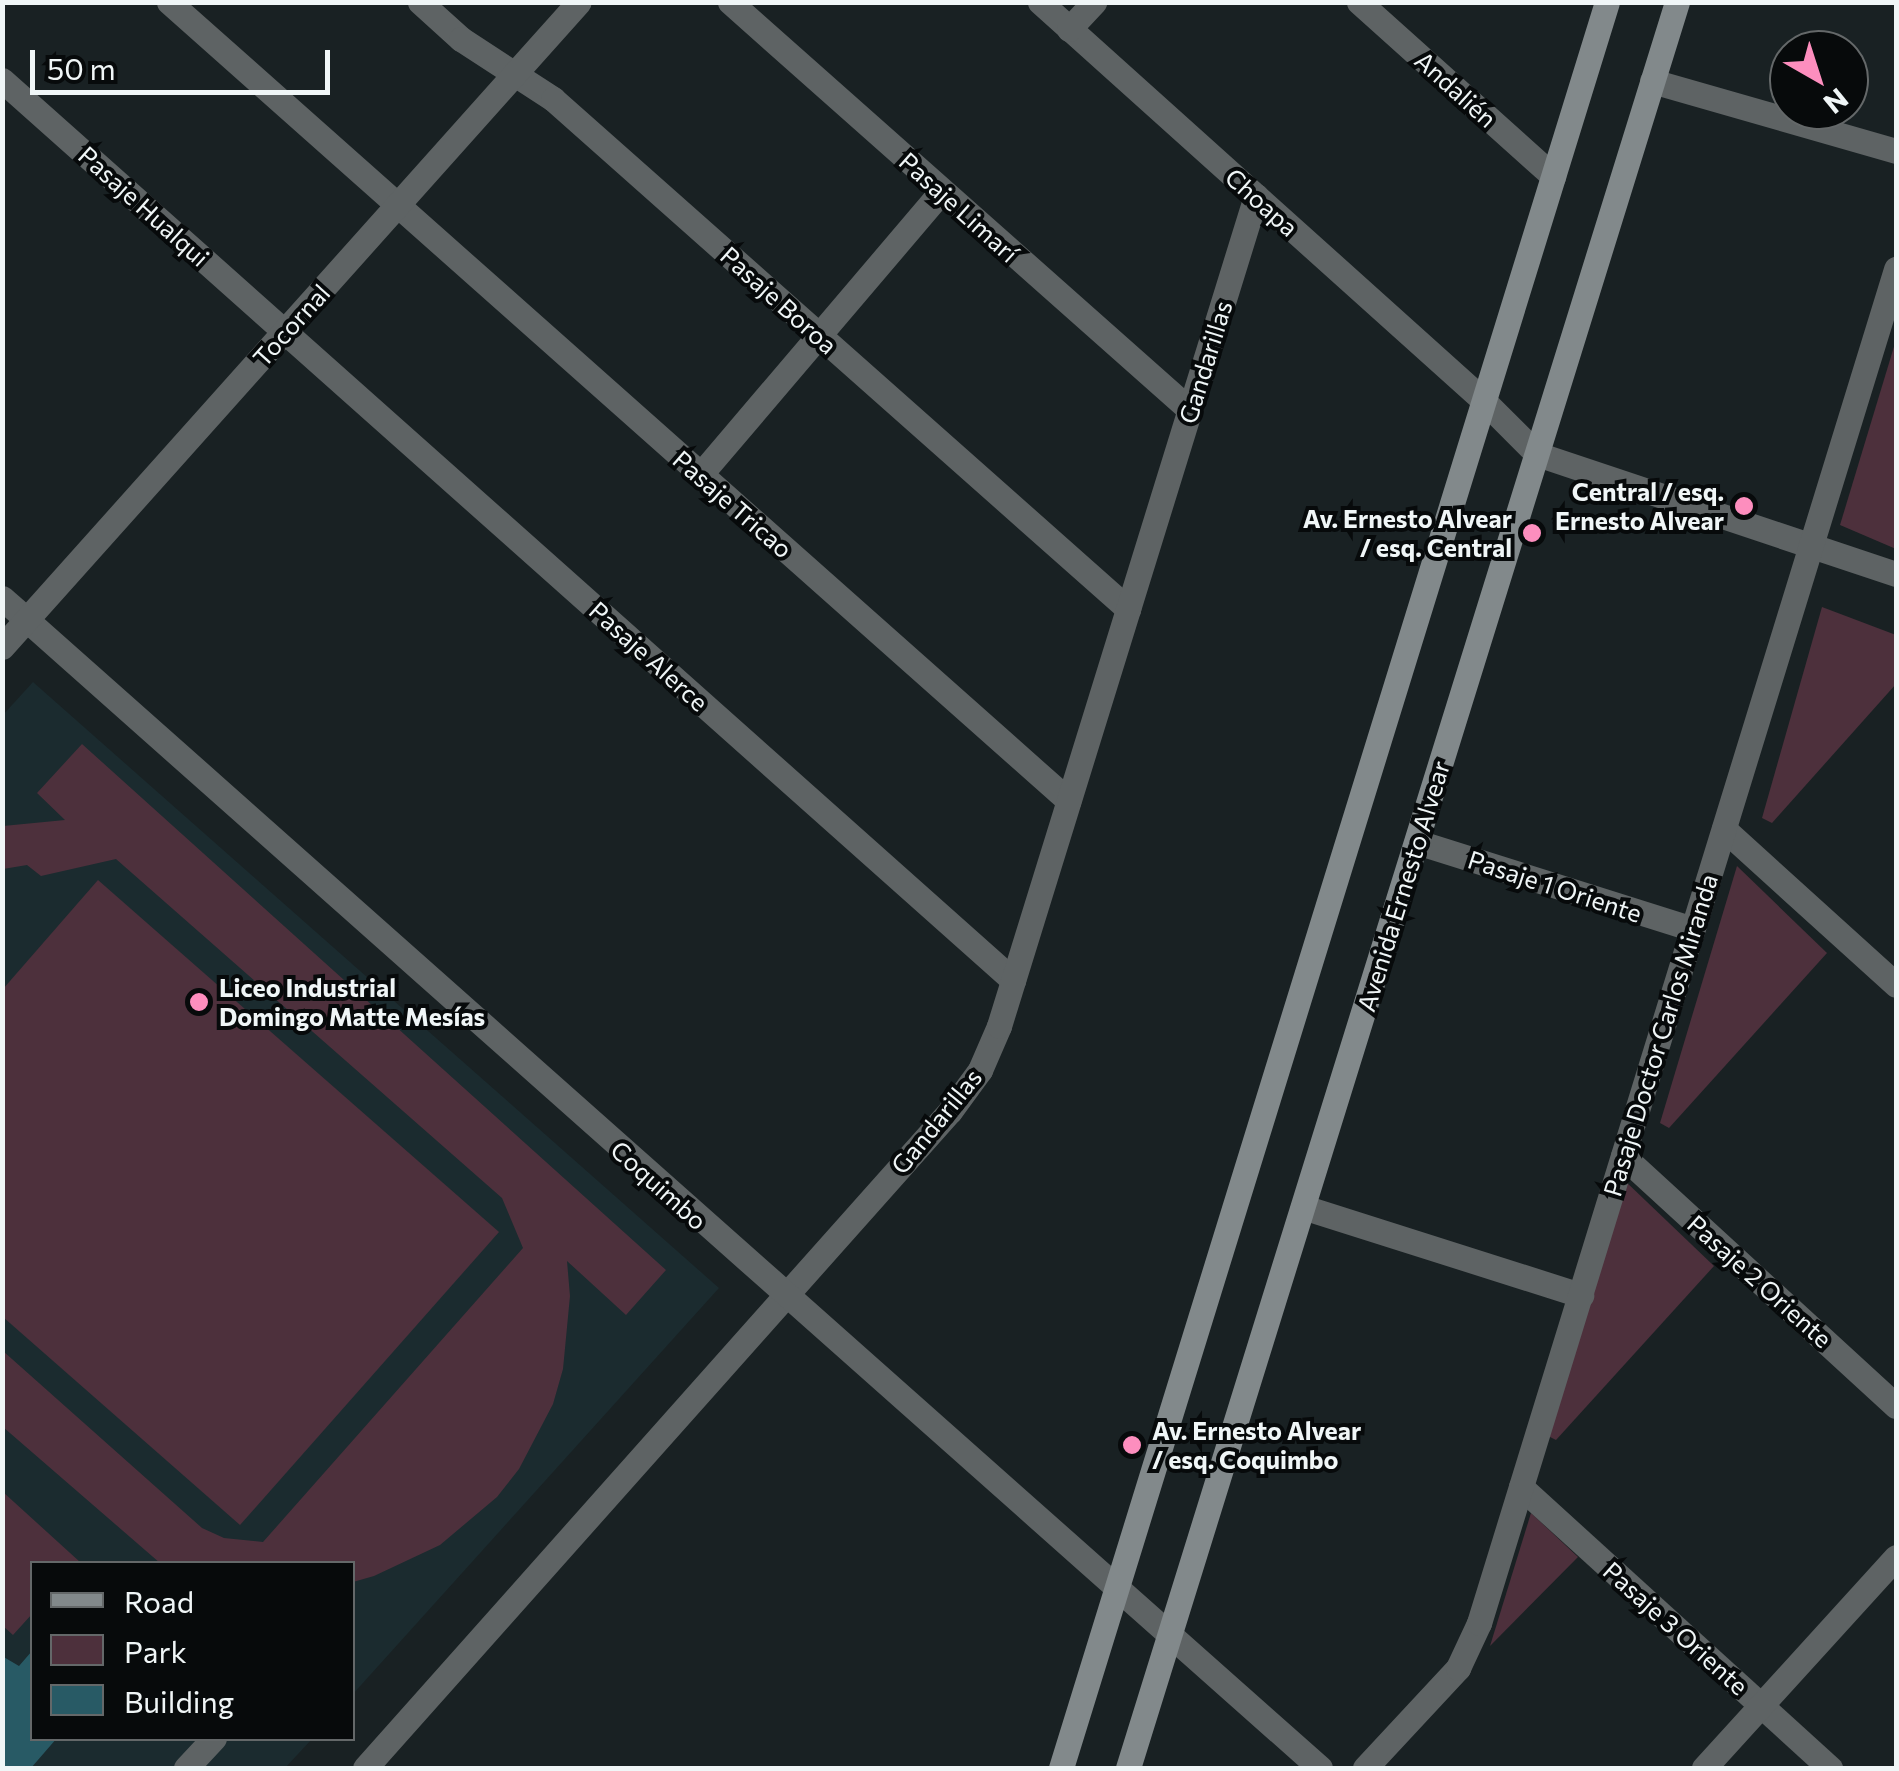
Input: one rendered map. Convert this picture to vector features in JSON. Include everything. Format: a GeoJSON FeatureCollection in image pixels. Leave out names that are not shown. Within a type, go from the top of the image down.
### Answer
{"type":"FeatureCollection","features":[{"type":"Feature","properties":{"kind":"main road"},"geometry":{"type":"LineString","coordinates":[[1060,1768],[1607,2]]}},
{"type":"Feature","properties":{"kind":"main road","name":"Avenida Ernesto Alvear"},"geometry":{"type":"LineString","coordinates":[[1128,1768],[1677,2]]}},
{"type":"Feature","properties":{"kind":"street","name":"Pasaje Tricao"},"geometry":{"type":"LineString","coordinates":[[169,2],[1069,802]]}},
{"type":"Feature","properties":{"kind":"street","name":"Pasaje Boroa"},"geometry":{"type":"LineString","coordinates":[[420,2],[461,39],[553,99],[1128,609]]}},
{"type":"Feature","properties":{"kind":"street","name":"Tocornal"},"geometry":{"type":"LineString","coordinates":[[2,648],[579,2]]}},
{"type":"Feature","properties":{"kind":"street","name":"Pasaje Limarí"},"geometry":{"type":"LineString","coordinates":[[730,2],[1190,410]]}},
{"type":"Feature","properties":{"kind":"street","name":"Choapa"},"geometry":{"type":"LineString","coordinates":[[1040,2],[1484,401],[1536,454]]}},
{"type":"Feature","properties":{"kind":"street"},"geometry":{"type":"LineString","coordinates":[[1070,29],[1094,2]]}},
{"type":"Feature","properties":{"kind":"street","name":"Andalién"},"geometry":{"type":"LineString","coordinates":[[1359,2],[1554,176]]}},
{"type":"Feature","properties":{"kind":"street","name":"Pasaje Hualqui"},"geometry":{"type":"LineString","coordinates":[[2,80],[285,331]]}},
{"type":"Feature","properties":{"kind":"street"},"geometry":{"type":"LineString","coordinates":[[1652,81],[1896,151]]}},
{"type":"Feature","properties":{"kind":"street"},"geometry":{"type":"LineString","coordinates":[[700,475],[941,192]]}},
{"type":"Feature","properties":{"kind":"street","name":"Gandarillas"},"geometry":{"type":"LineString","coordinates":[[365,1768],[966,1091],[991,1049],[1256,196]]}},
{"type":"Feature","properties":{"kind":"street","name":"Pasaje Doctor Carlos Miranda"},"geometry":{"type":"LineString","coordinates":[[1365,1768],[1445,1685],[1469,1651],[1896,269]]}},
{"type":"Feature","properties":{"kind":"street","name":"Pasaje Alerce"},"geometry":{"type":"LineString","coordinates":[[285,331],[1014,980]]}},
{"type":"Feature","properties":{"kind":"street"},"geometry":{"type":"LineString","coordinates":[[1536,454],[1896,574]]}},
{"type":"Feature","properties":{"kind":"street","name":"Coquimbo"},"geometry":{"type":"LineString","coordinates":[[2,598],[1320,1768]]}},
{"type":"Feature","properties":{"kind":"street"},"geometry":{"type":"LineString","coordinates":[[1724,829],[1896,985]]}},
{"type":"Feature","properties":{"kind":"street","name":"Pasaje 1 Oriente"},"geometry":{"type":"LineString","coordinates":[[1417,842],[1693,929]]}},
{"type":"Feature","properties":{"kind":"street","name":"Pasaje 2 Oriente"},"geometry":{"type":"LineString","coordinates":[[1623,1156],[1896,1406]]}},
{"type":"Feature","properties":{"kind":"street"},"geometry":{"type":"LineString","coordinates":[[1303,1208],[1581,1294]]}},
{"type":"Feature","properties":{"kind":"street","name":"Pasaje 3 Oriente"},"geometry":{"type":"LineString","coordinates":[[1521,1487],[1830,1768]]}},
{"type":"Feature","properties":{"kind":"street"},"geometry":{"type":"LineString","coordinates":[[1704,1768],[1896,1556]]}},
{"type":"Feature","properties":{"kind":"street"},"geometry":{"type":"LineString","coordinates":[[186,1768],[211,1741]]}},
{"type":"Feature","properties":{"kind":"shaded area","name":"Liceo Industrial Domingo Matte Mesías"},"geometry":{"type":"Polygon","coordinates":[[[33,682],[719,1288],[355,1692],[355,1561],[30,1561],[30,1741],[310,1741],[285,1768],[3,1768],[2,716],[33,682]]]}},
{"type":"Feature","properties":{"kind":"green space"},"geometry":{"type":"Polygon","coordinates":[[[1896,340],[1896,549],[1840,525],[1896,340]]]}},
{"type":"Feature","properties":{"kind":"green space"},"geometry":{"type":"Polygon","coordinates":[[[1822,607],[1896,635],[1896,684],[1772,823],[1762,818],[1822,607]]]}},
{"type":"Feature","properties":{"kind":"green space"},"geometry":{"type":"Polygon","coordinates":[[[82,744],[666,1270],[626,1315],[567,1261],[570,1296],[563,1369],[553,1404],[519,1469],[497,1497],[440,1545],[355,1581],[355,1561],[158,1561],[3,1427],[3,1351],[202,1528],[224,1538],[263,1542],[523,1248],[502,1198],[116,859],[41,876],[27,865],[3,869],[3,826],[65,820],[37,793],[82,744]]]}},
{"type":"Feature","properties":{"kind":"green space"},"geometry":{"type":"Polygon","coordinates":[[[1737,866],[1827,953],[1669,1128],[1660,1123],[1737,866]]]}},
{"type":"Feature","properties":{"kind":"green space"},"geometry":{"type":"Polygon","coordinates":[[[98,880],[499,1232],[240,1525],[3,1317],[3,989],[98,880]]]}},
{"type":"Feature","properties":{"kind":"green space"},"geometry":{"type":"Polygon","coordinates":[[[1623,1179],[1714,1266],[1556,1440],[1546,1435],[1623,1179]]]}},
{"type":"Feature","properties":{"kind":"green space"},"geometry":{"type":"Polygon","coordinates":[[[3,1492],[79,1561],[30,1561],[30,1616],[13,1635],[3,1626],[3,1492]]]}},
{"type":"Feature","properties":{"kind":"green space"},"geometry":{"type":"Polygon","coordinates":[[[1531,1513],[1578,1557],[1490,1646],[1531,1513]]]}},
{"type":"Feature","properties":{"kind":"building"},"geometry":{"type":"Polygon","coordinates":[[[30,1653],[30,1741],[54,1741],[31,1768],[2,1768],[2,1656],[19,1666],[30,1653]]]}},
{"type":"Feature","properties":{"kind":"place","name":"Central / esq. Ernesto Alvear"},"geometry":{"type":"Point","coordinates":[1744,506]}},
{"type":"Feature","properties":{"kind":"place","name":"Av. Ernesto Alvear / esq. Central"},"geometry":{"type":"Point","coordinates":[1532,533]}},
{"type":"Feature","properties":{"kind":"place","name":"Liceo Industrial Domingo Matte Mesías"},"geometry":{"type":"Point","coordinates":[199,1002]}},
{"type":"Feature","properties":{"kind":"place","name":"Av. Ernesto Alvear / esq. Coquimbo"},"geometry":{"type":"Point","coordinates":[1132,1445]}}]}
